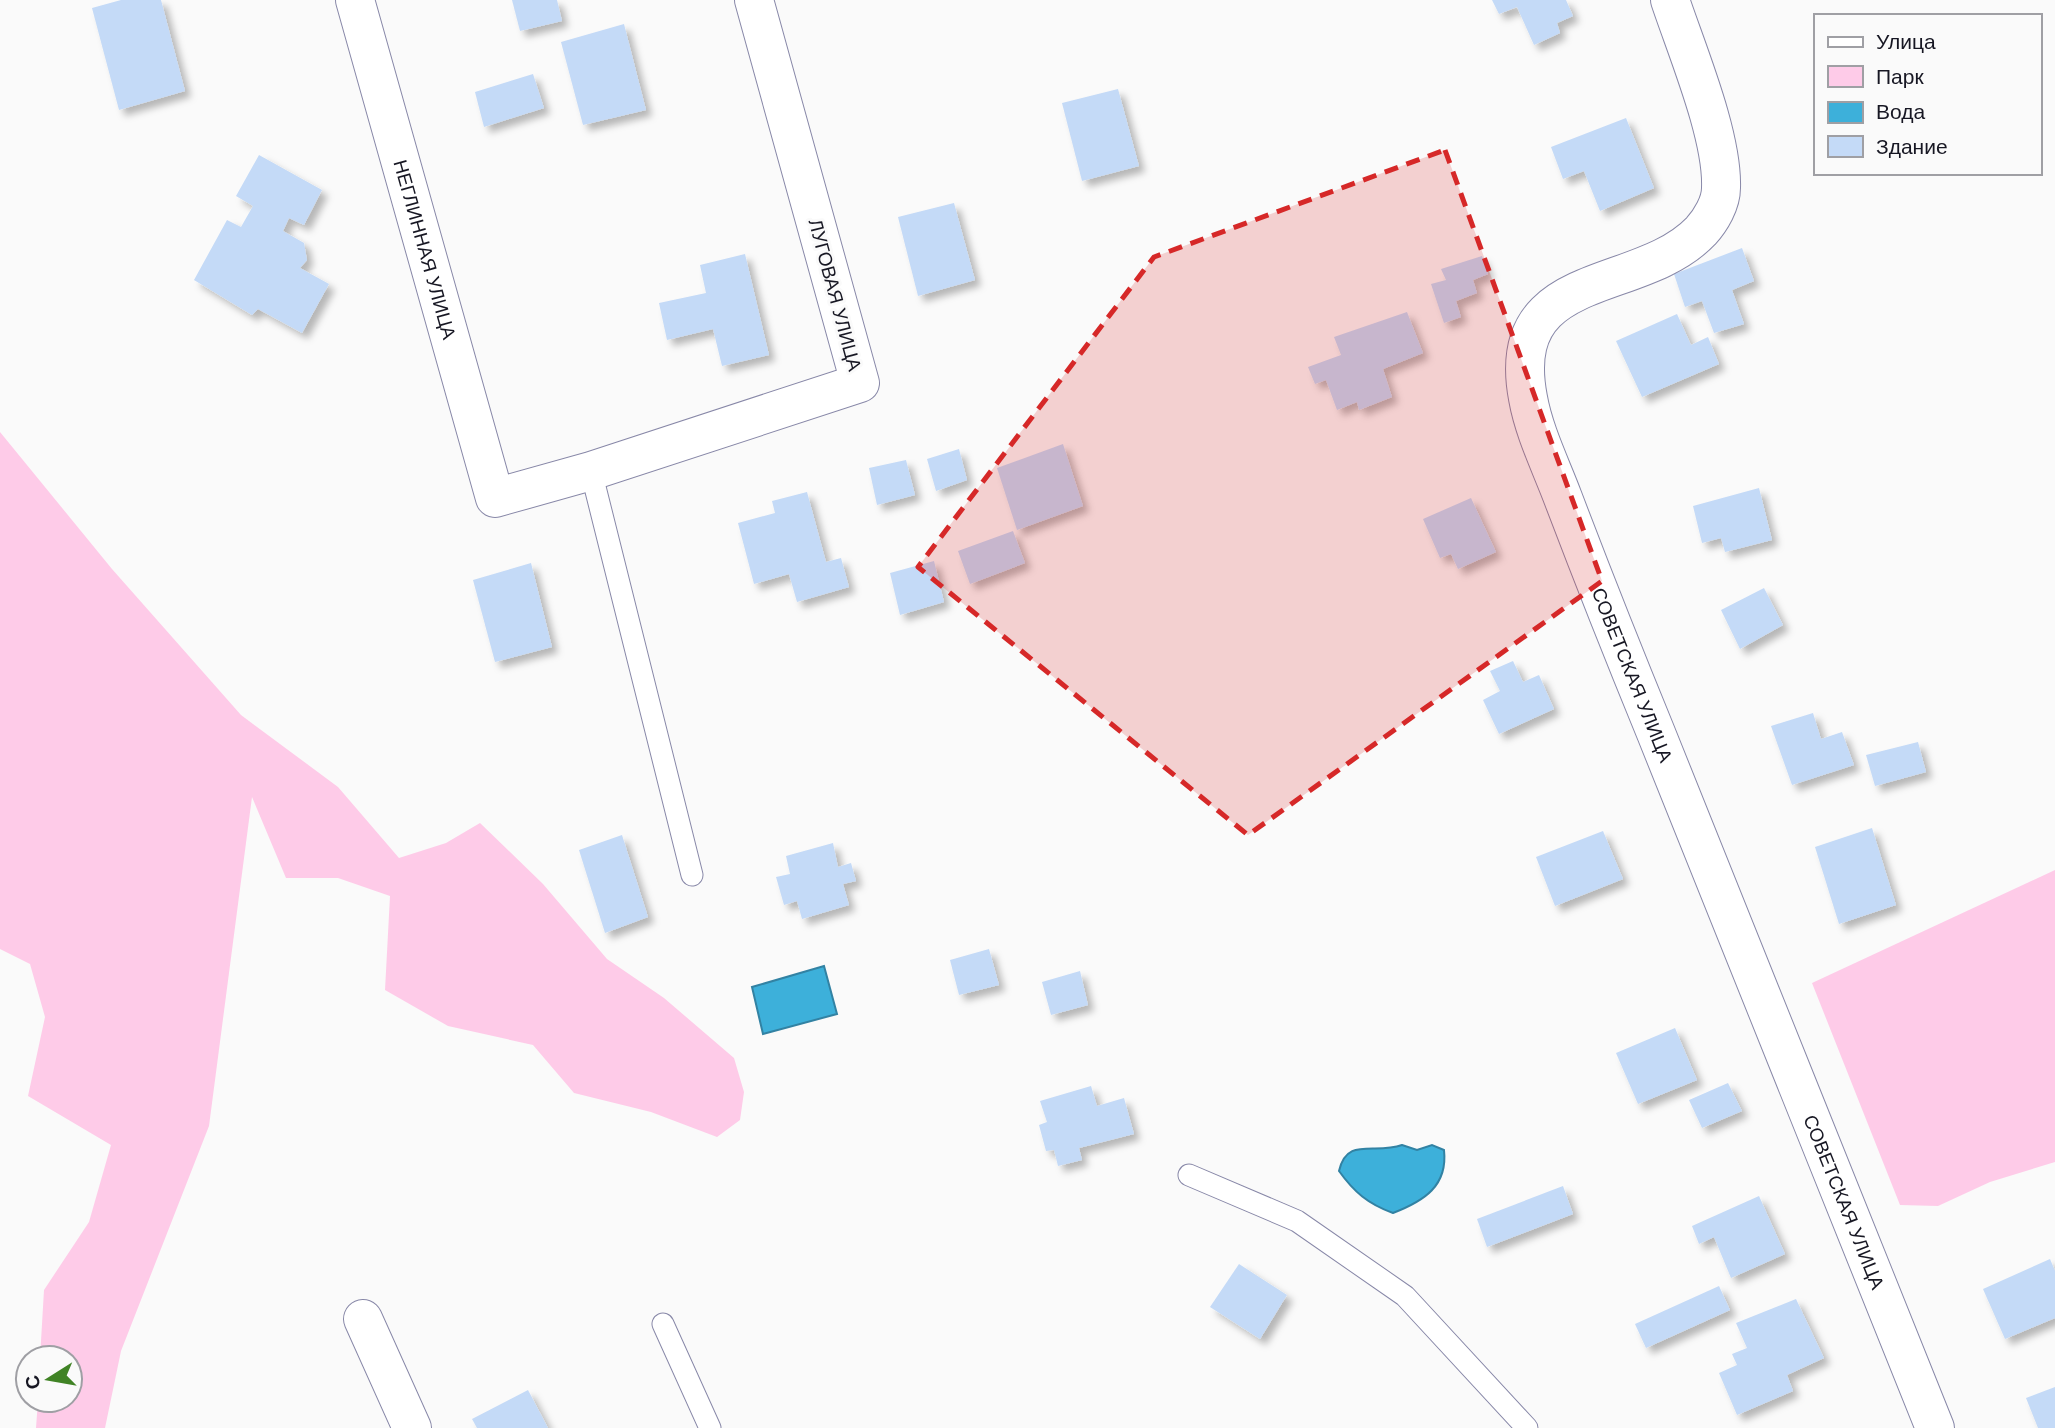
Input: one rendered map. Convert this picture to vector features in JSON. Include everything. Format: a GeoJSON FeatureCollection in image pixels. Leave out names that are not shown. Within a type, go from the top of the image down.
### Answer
{"type":"FeatureCollection","features":[{"type":"Feature","properties":{"kind":"street","name":"НЕГЛИННАЯ УЛИЦА"},"geometry":{"type":"LineString","coordinates":[[355,0],[495,498]]}},
{"type":"Feature","properties":{"kind":"street","name":"ЛУГОВАЯ УЛИЦА"},"geometry":{"type":"LineString","coordinates":[[495,498],[590,471],[860,383],[754,0]]}},
{"type":"Feature","properties":{"kind":"street","name":"СОВЕТСКАЯ УЛИЦА"},"geometry":{"type":"LineString","coordinates":[[1670,0],[1716,150],[1721,192],[1711,221],[1690,242],[1663,259],[1563,297],[1545,313],[1532,334],[1526,363],[1528,398],[1592,575],[1935,1428]]}},
{"type":"Feature","properties":{"kind":"street"},"geometry":{"type":"LineString","coordinates":[[363,1319],[412,1428]]}},
{"type":"Feature","properties":{"kind":"lane"},"geometry":{"type":"LineString","coordinates":[[590,471],[692,875]]}},
{"type":"Feature","properties":{"kind":"lane"},"geometry":{"type":"LineString","coordinates":[[1189,1175],[1297,1221],[1405,1296],[1527,1428]]}},
{"type":"Feature","properties":{"kind":"lane"},"geometry":{"type":"LineString","coordinates":[[663,1324],[710,1428]]}},
{"type":"Feature","properties":{"kind":"highlighted area"},"geometry":{"type":"Polygon","coordinates":[[[1445,150],[1602,581],[1248,835],[918,567],[1154,257],[1445,150]]]}},
{"type":"Feature","properties":{"kind":"green space"},"geometry":{"type":"Polygon","coordinates":[[[0,432],[112,569],[241,715],[338,787],[399,858],[446,843],[480,823],[543,884],[607,959],[664,998],[734,1058],[744,1092],[740,1120],[717,1137],[651,1112],[574,1093],[533,1045],[448,1026],[385,990],[390,896],[338,878],[286,878],[252,797],[209,1126],[121,1351],[105,1428],[36,1428],[37,1414],[84,1414],[84,1344],[41,1344],[44,1290],[89,1222],[111,1145],[28,1096],[45,1017],[30,964],[0,949],[0,432]]]}},
{"type":"Feature","properties":{"kind":"green space"},"geometry":{"type":"Polygon","coordinates":[[[2055,870],[2055,1162],[1990,1182],[1938,1206],[1900,1205],[1812,983],[2055,870]]]}},
{"type":"Feature","properties":{"kind":"water"},"geometry":{"type":"Polygon","coordinates":[[[824,966],[837,1014],[763,1034],[752,987],[824,966]]]}},
{"type":"Feature","properties":{"kind":"water"},"geometry":{"type":"Polygon","coordinates":[[[1402,1145],[1417,1150],[1432,1145],[1444,1150],[1444,1163],[1438,1183],[1432,1190],[1415,1203],[1393,1213],[1362,1196],[1339,1171],[1343,1160],[1355,1150],[1402,1145]]]}},
{"type":"Feature","properties":{"kind":"building"},"geometry":{"type":"Polygon","coordinates":[[[121,0],[161,0],[185,91],[119,110],[92,8],[121,0]]]}},
{"type":"Feature","properties":{"kind":"building"},"geometry":{"type":"Polygon","coordinates":[[[512,0],[557,0],[562,21],[520,31],[512,0]]]}},
{"type":"Feature","properties":{"kind":"building"},"geometry":{"type":"Polygon","coordinates":[[[1492,0],[1566,0],[1573,16],[1557,23],[1560,33],[1534,45],[1517,7],[1499,14],[1492,0]]]}},
{"type":"Feature","properties":{"kind":"building"},"geometry":{"type":"Polygon","coordinates":[[[624,24],[646,110],[583,125],[561,42],[624,24]]]}},
{"type":"Feature","properties":{"kind":"building"},"geometry":{"type":"Polygon","coordinates":[[[533,74],[544,108],[484,127],[475,92],[533,74]]]}},
{"type":"Feature","properties":{"kind":"building"},"geometry":{"type":"Polygon","coordinates":[[[1118,89],[1139,166],[1082,181],[1062,103],[1118,89]]]}},
{"type":"Feature","properties":{"kind":"building"},"geometry":{"type":"Polygon","coordinates":[[[1626,118],[1654,188],[1600,211],[1584,171],[1563,179],[1551,147],[1626,118]]]}},
{"type":"Feature","properties":{"kind":"building"},"geometry":{"type":"Polygon","coordinates":[[[259,155],[322,190],[304,225],[289,218],[283,231],[304,243],[307,260],[300,268],[329,284],[302,333],[258,309],[252,315],[194,280],[227,220],[241,227],[253,206],[236,196],[259,155]]]}},
{"type":"Feature","properties":{"kind":"building"},"geometry":{"type":"Polygon","coordinates":[[[954,203],[975,280],[918,296],[898,217],[954,203]]]}},
{"type":"Feature","properties":{"kind":"building"},"geometry":{"type":"Polygon","coordinates":[[[1742,248],[1754,281],[1732,290],[1744,324],[1714,333],[1702,301],[1685,307],[1674,274],[1742,248]]]}},
{"type":"Feature","properties":{"kind":"building"},"geometry":{"type":"Polygon","coordinates":[[[745,254],[769,355],[722,366],[713,329],[667,340],[659,303],[706,293],[700,265],[745,254]]]}},
{"type":"Feature","properties":{"kind":"building"},"geometry":{"type":"Polygon","coordinates":[[[1482,256],[1488,274],[1473,280],[1477,293],[1456,301],[1461,317],[1444,323],[1431,284],[1446,280],[1441,269],[1482,256]]]}},
{"type":"Feature","properties":{"kind":"building"},"geometry":{"type":"Polygon","coordinates":[[[1407,312],[1423,353],[1383,369],[1392,397],[1359,410],[1357,402],[1337,410],[1326,380],[1315,384],[1308,367],[1341,355],[1334,337],[1407,312]]]}},
{"type":"Feature","properties":{"kind":"building"},"geometry":{"type":"Polygon","coordinates":[[[1677,314],[1691,345],[1708,337],[1719,364],[1642,397],[1616,341],[1677,314]]]}},
{"type":"Feature","properties":{"kind":"building"},"geometry":{"type":"Polygon","coordinates":[[[1063,444],[1083,506],[1017,530],[997,468],[1063,444]]]}},
{"type":"Feature","properties":{"kind":"building"},"geometry":{"type":"Polygon","coordinates":[[[959,449],[967,480],[936,491],[927,459],[959,449]]]}},
{"type":"Feature","properties":{"kind":"building"},"geometry":{"type":"Polygon","coordinates":[[[906,460],[915,495],[877,505],[869,468],[906,460]]]}},
{"type":"Feature","properties":{"kind":"building"},"geometry":{"type":"Polygon","coordinates":[[[1759,488],[1772,540],[1725,552],[1721,538],[1702,543],[1693,506],[1759,488]]]}},
{"type":"Feature","properties":{"kind":"building"},"geometry":{"type":"Polygon","coordinates":[[[807,492],[826,562],[841,558],[849,587],[797,602],[789,574],[754,584],[738,523],[775,513],[772,501],[807,492]]]}},
{"type":"Feature","properties":{"kind":"building"},"geometry":{"type":"Polygon","coordinates":[[[1471,498],[1496,552],[1458,569],[1451,554],[1440,558],[1423,519],[1471,498]]]}},
{"type":"Feature","properties":{"kind":"building"},"geometry":{"type":"Polygon","coordinates":[[[1013,531],[1025,563],[970,584],[958,551],[1013,531]]]}},
{"type":"Feature","properties":{"kind":"building"},"geometry":{"type":"Polygon","coordinates":[[[934,561],[944,602],[900,615],[890,573],[934,561]]]}},
{"type":"Feature","properties":{"kind":"building"},"geometry":{"type":"Polygon","coordinates":[[[531,563],[552,647],[495,662],[473,580],[531,563]]]}},
{"type":"Feature","properties":{"kind":"building"},"geometry":{"type":"Polygon","coordinates":[[[1764,588],[1783,625],[1740,649],[1721,610],[1764,588]]]}},
{"type":"Feature","properties":{"kind":"building"},"geometry":{"type":"Polygon","coordinates":[[[1513,661],[1523,682],[1539,675],[1554,709],[1499,734],[1483,700],[1500,691],[1490,671],[1513,661]]]}},
{"type":"Feature","properties":{"kind":"building"},"geometry":{"type":"Polygon","coordinates":[[[1813,713],[1821,739],[1842,732],[1854,765],[1792,785],[1771,726],[1813,713]]]}},
{"type":"Feature","properties":{"kind":"building"},"geometry":{"type":"Polygon","coordinates":[[[1918,742],[1926,772],[1875,786],[1866,755],[1918,742]]]}},
{"type":"Feature","properties":{"kind":"building"},"geometry":{"type":"Polygon","coordinates":[[[1872,828],[1896,905],[1839,924],[1815,847],[1872,828]]]}},
{"type":"Feature","properties":{"kind":"building"},"geometry":{"type":"Polygon","coordinates":[[[1603,831],[1623,879],[1555,906],[1536,857],[1603,831]]]}},
{"type":"Feature","properties":{"kind":"building"},"geometry":{"type":"Polygon","coordinates":[[[622,835],[648,917],[605,933],[579,850],[622,835]]]}},
{"type":"Feature","properties":{"kind":"building"},"geometry":{"type":"Polygon","coordinates":[[[833,843],[838,867],[851,863],[856,881],[843,884],[849,905],[802,919],[797,901],[784,905],[776,877],[790,874],[786,856],[833,843]]]}},
{"type":"Feature","properties":{"kind":"building"},"geometry":{"type":"Polygon","coordinates":[[[989,949],[999,985],[959,995],[950,960],[989,949]]]}},
{"type":"Feature","properties":{"kind":"building"},"geometry":{"type":"Polygon","coordinates":[[[1080,971],[1088,1005],[1051,1015],[1042,982],[1080,971]]]}},
{"type":"Feature","properties":{"kind":"building"},"geometry":{"type":"Polygon","coordinates":[[[1675,1028],[1697,1080],[1638,1104],[1616,1053],[1675,1028]]]}},
{"type":"Feature","properties":{"kind":"building"},"geometry":{"type":"Polygon","coordinates":[[[1728,1083],[1742,1111],[1702,1128],[1689,1100],[1728,1083]]]}},
{"type":"Feature","properties":{"kind":"building"},"geometry":{"type":"Polygon","coordinates":[[[1091,1086],[1097,1106],[1124,1098],[1134,1134],[1079,1148],[1082,1160],[1058,1166],[1054,1150],[1046,1151],[1039,1125],[1047,1122],[1040,1101],[1091,1086]]]}},
{"type":"Feature","properties":{"kind":"building"},"geometry":{"type":"Polygon","coordinates":[[[1563,1186],[1573,1214],[1487,1247],[1477,1219],[1563,1186]]]}},
{"type":"Feature","properties":{"kind":"building"},"geometry":{"type":"Polygon","coordinates":[[[1759,1196],[1785,1254],[1731,1278],[1714,1237],[1699,1244],[1692,1226],[1759,1196]]]}},
{"type":"Feature","properties":{"kind":"building"},"geometry":{"type":"Polygon","coordinates":[[[2050,1259],[2055,1271],[2055,1318],[2005,1339],[1983,1289],[2050,1259]]]}},
{"type":"Feature","properties":{"kind":"building"},"geometry":{"type":"Polygon","coordinates":[[[1239,1264],[1287,1295],[1260,1339],[1210,1307],[1239,1264]]]}},
{"type":"Feature","properties":{"kind":"building"},"geometry":{"type":"Polygon","coordinates":[[[1719,1286],[1730,1310],[1646,1348],[1635,1324],[1719,1286]]]}},
{"type":"Feature","properties":{"kind":"building"},"geometry":{"type":"Polygon","coordinates":[[[1796,1299],[1824,1358],[1787,1375],[1793,1391],[1737,1415],[1719,1373],[1737,1365],[1732,1354],[1747,1348],[1736,1323],[1796,1299]]]}},
{"type":"Feature","properties":{"kind":"building"},"geometry":{"type":"Polygon","coordinates":[[[2055,1387],[2055,1428],[2038,1428],[2026,1398],[2055,1387]]]}},
{"type":"Feature","properties":{"kind":"building"},"geometry":{"type":"Polygon","coordinates":[[[528,1390],[548,1428],[477,1428],[472,1419],[528,1390]]]}}]}
